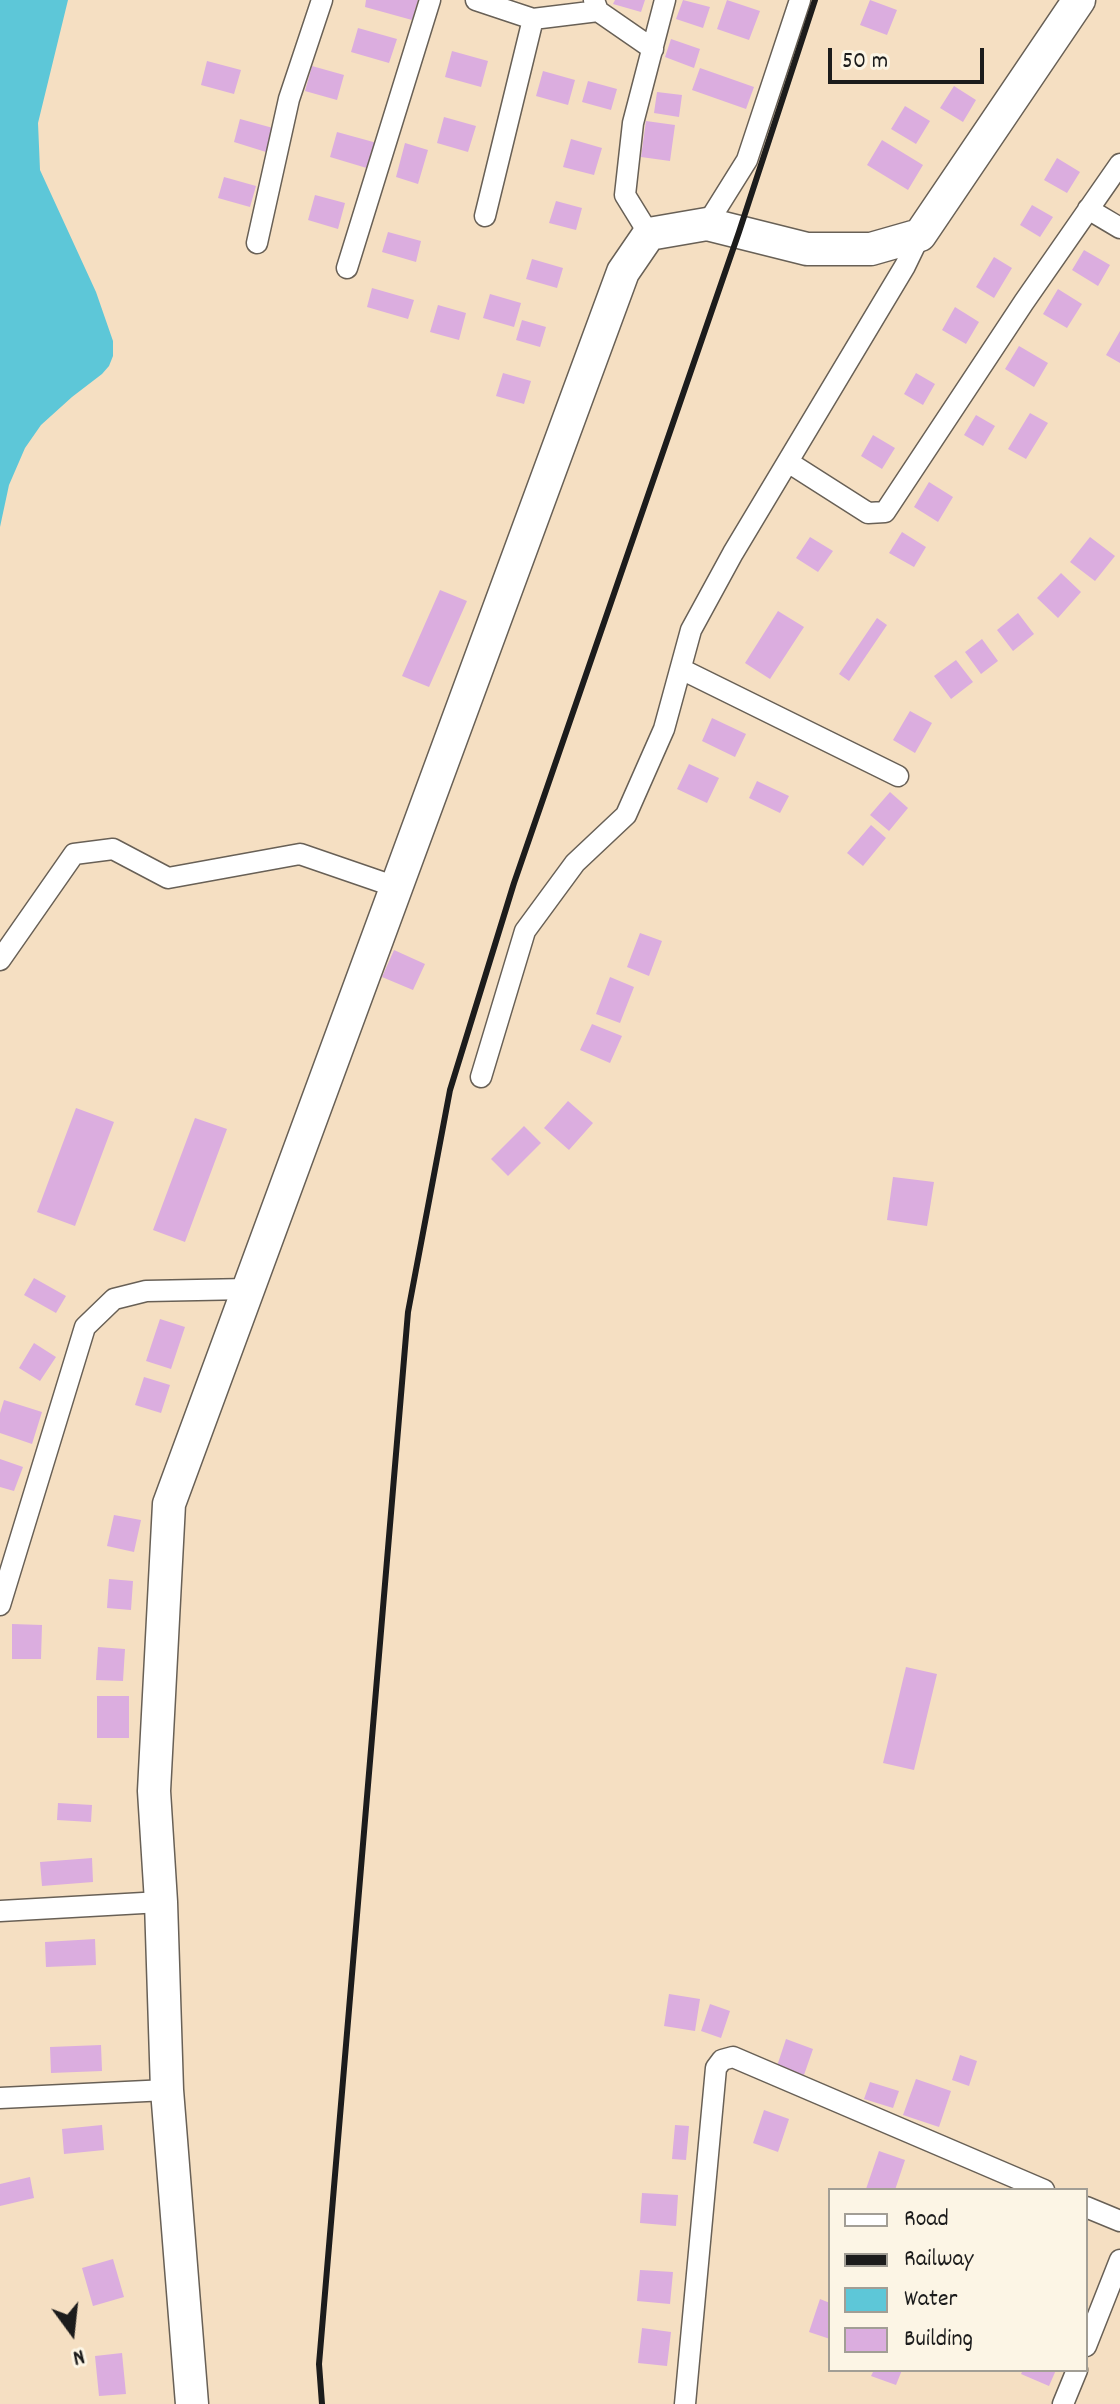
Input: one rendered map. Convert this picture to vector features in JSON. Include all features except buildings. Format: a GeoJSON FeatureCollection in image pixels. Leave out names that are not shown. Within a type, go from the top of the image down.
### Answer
{"type":"FeatureCollection","features":[{"type":"Feature","properties":{"kind":"main road"},"geometry":{"type":"LineString","coordinates":[[192,2404],[167,2090],[154,1791],[169,1504],[396,887],[623,272],[649,234],[707,224],[807,249],[871,249],[920,235],[1079,0]]}},
{"type":"Feature","properties":{"kind":"street"},"geometry":{"type":"LineString","coordinates":[[257,243],[289,99],[322,0]]}},
{"type":"Feature","properties":{"kind":"street"},"geometry":{"type":"LineString","coordinates":[[347,268],[430,0]]}},
{"type":"Feature","properties":{"kind":"street"},"geometry":{"type":"LineString","coordinates":[[476,0],[533,19],[596,5],[653,49]]}},
{"type":"Feature","properties":{"kind":"street"},"geometry":{"type":"LineString","coordinates":[[649,234],[625,195],[633,123],[665,0]]}},
{"type":"Feature","properties":{"kind":"street"},"geometry":{"type":"LineString","coordinates":[[707,224],[747,160],[800,0]]}},
{"type":"Feature","properties":{"kind":"street"},"geometry":{"type":"LineString","coordinates":[[485,216],[533,19]]}},
{"type":"Feature","properties":{"kind":"street"},"geometry":{"type":"LineString","coordinates":[[788,462],[868,513],[885,512],[1120,164]]}},
{"type":"Feature","properties":{"kind":"street"},"geometry":{"type":"LineString","coordinates":[[1088,209],[1120,228]]}},
{"type":"Feature","properties":{"kind":"street"},"geometry":{"type":"LineString","coordinates":[[481,1077],[525,931],[575,863],[626,815],[664,729],[691,630],[905,266],[920,235]]}},
{"type":"Feature","properties":{"kind":"street"},"geometry":{"type":"LineString","coordinates":[[681,669],[898,776]]}},
{"type":"Feature","properties":{"kind":"street"},"geometry":{"type":"LineString","coordinates":[[0,960],[74,854],[113,849],[168,878],[300,854],[396,887]]}},
{"type":"Feature","properties":{"kind":"street"},"geometry":{"type":"LineString","coordinates":[[0,1605],[85,1327],[114,1299],[146,1291],[248,1289]]}},
{"type":"Feature","properties":{"kind":"street"},"geometry":{"type":"LineString","coordinates":[[0,1911],[161,1902]]}},
{"type":"Feature","properties":{"kind":"street"},"geometry":{"type":"LineString","coordinates":[[685,2404],[716,2068],[722,2060],[733,2057],[1039,2188]]}},
{"type":"Feature","properties":{"kind":"street"},"geometry":{"type":"LineString","coordinates":[[0,2098],[167,2090]]}},
{"type":"Feature","properties":{"kind":"street"},"geometry":{"type":"LineString","coordinates":[[1088,2208],[1120,2221]]}},
{"type":"Feature","properties":{"kind":"street"},"geometry":{"type":"LineString","coordinates":[[1088,2341],[1120,2260]]}},
{"type":"Feature","properties":{"kind":"street"},"geometry":{"type":"LineString","coordinates":[[1063,2404],[1076,2372]]}},
{"type":"Feature","properties":{"kind":"water"},"geometry":{"type":"Polygon","coordinates":[[[0,0],[68,0],[38,123],[40,170],[96,292],[113,341],[113,356],[102,374],[41,425],[25,448],[9,485],[0,527],[0,0]]]}},
{"type":"Feature","properties":{"kind":"railway"},"geometry":{"type":"LineString","coordinates":[[322,2404],[319,2364],[408,1312],[450,1090],[514,883],[739,232],[815,0]]}}]}
